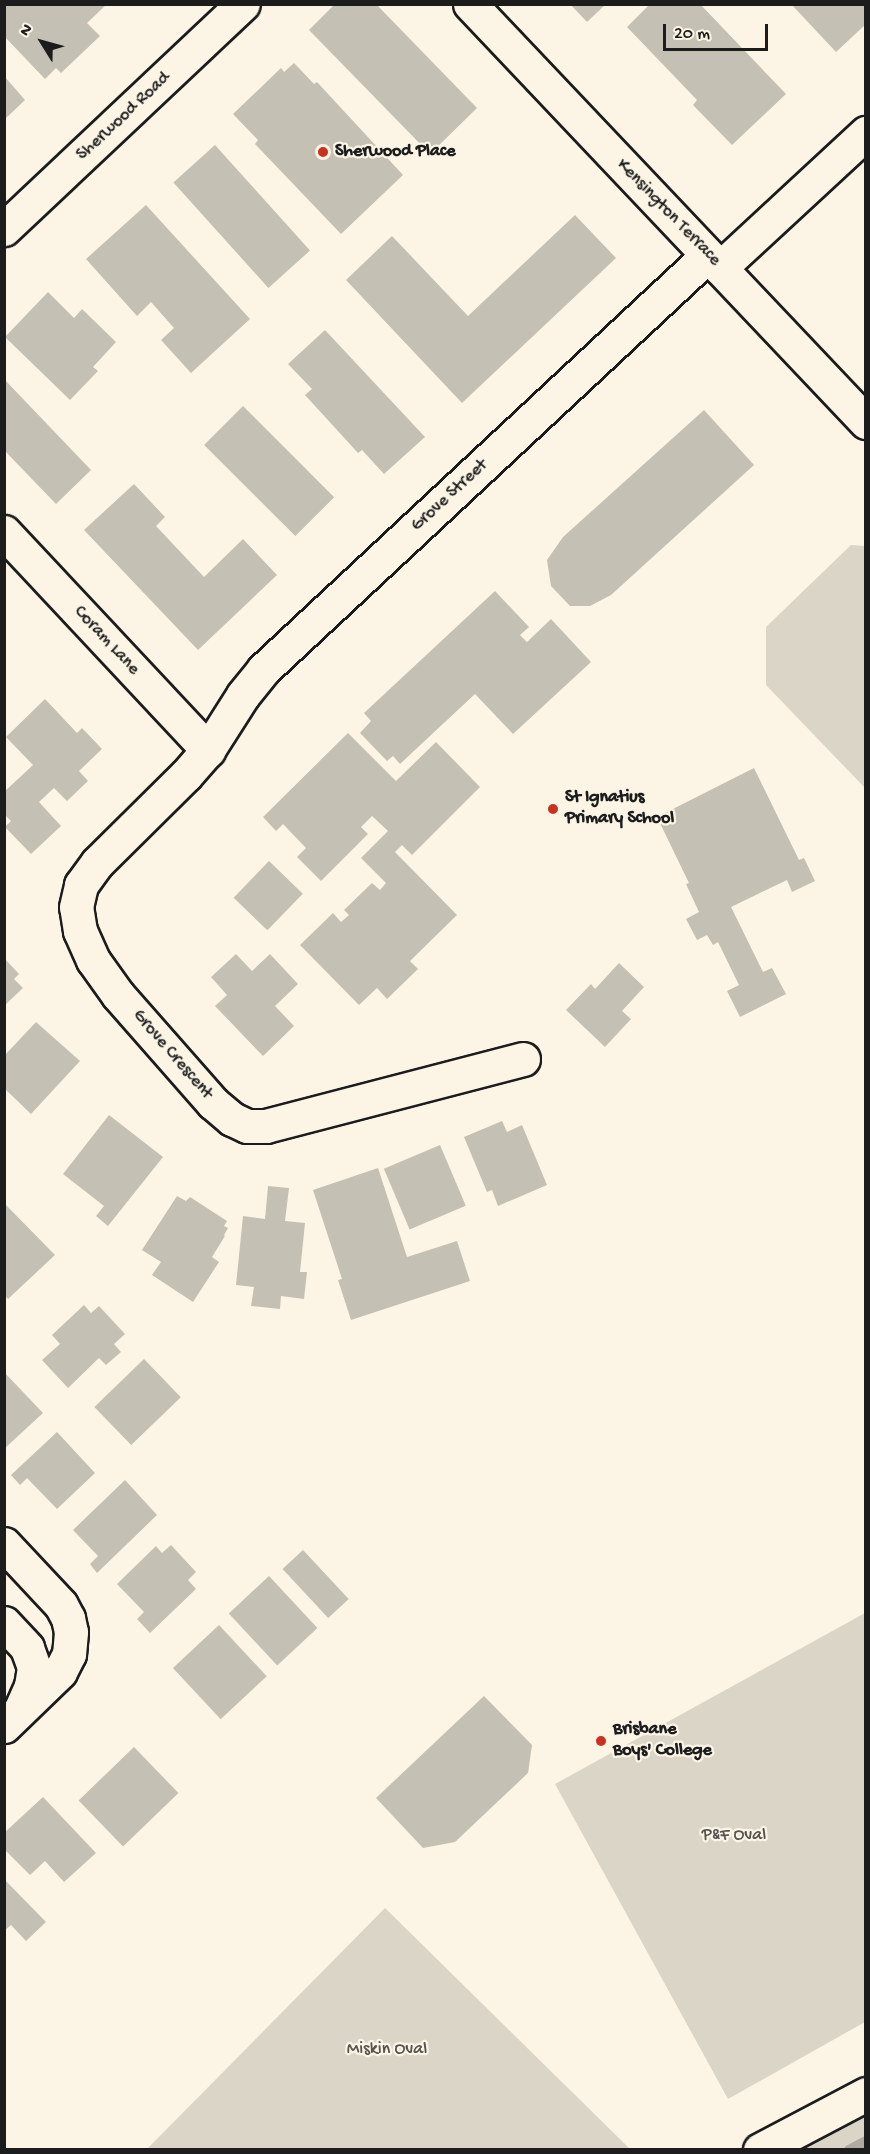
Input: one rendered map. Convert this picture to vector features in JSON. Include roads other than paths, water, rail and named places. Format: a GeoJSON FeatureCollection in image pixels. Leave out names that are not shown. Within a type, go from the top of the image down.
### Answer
{"type":"FeatureCollection","features":[{"type":"Feature","properties":{"kind":"street","name":"Sherwood Road"},"geometry":{"type":"LineString","coordinates":[[4,229],[243,4]]}},
{"type":"Feature","properties":{"kind":"street","name":"Kensington Terrace"},"geometry":{"type":"LineString","coordinates":[[470,4],[866,422]]}},
{"type":"Feature","properties":{"kind":"street","name":"Grove Street"},"geometry":{"type":"LineString","coordinates":[[208,750],[243,695],[264,670],[714,261],[866,133]]}},
{"type":"Feature","properties":{"kind":"street","name":"Coram Lane"},"geometry":{"type":"LineString","coordinates":[[4,532],[208,750]]}},
{"type":"Feature","properties":{"kind":"street","name":"Grove Crescent"},"geometry":{"type":"LineString","coordinates":[[208,750],[162,802],[97,863],[81,885],[75,907],[80,931],[93,960],[118,995],[213,1103],[239,1122],[259,1127],[523,1059]]}},
{"type":"Feature","properties":{"kind":"street"},"geometry":{"type":"LineString","coordinates":[[4,1544],[61,1605],[68,1618],[71,1632],[69,1654],[60,1672],[11,1720]]}},
{"type":"Feature","properties":{"kind":"street"},"geometry":{"type":"LineString","coordinates":[[4,1623],[27,1648],[34,1667],[31,1686],[11,1720]]}},
{"type":"Feature","properties":{"kind":"street"},"geometry":{"type":"LineString","coordinates":[[760,2150],[866,2094]]}},
{"type":"Feature","properties":{"kind":"waterway"},"geometry":{"type":"LineString","coordinates":[[849,2150],[866,2141]]}},
{"type":"Feature","properties":{"kind":"place","name":"Sherwood Place"},"geometry":{"type":"Point","coordinates":[323,152]}},
{"type":"Feature","properties":{"kind":"place","name":"St Ignatius Primary School"},"geometry":{"type":"Point","coordinates":[553,809]}},
{"type":"Feature","properties":{"kind":"place","name":"Brisbane Boys' College"},"geometry":{"type":"Point","coordinates":[601,1741]}},
{"type":"Feature","properties":{"kind":"park label","name":"P&F Oval"},"geometry":{"type":"Point","coordinates":[734,1836]}},
{"type":"Feature","properties":{"kind":"park label","name":"Miskin Oval"},"geometry":{"type":"Point","coordinates":[387,2050]}}]}
